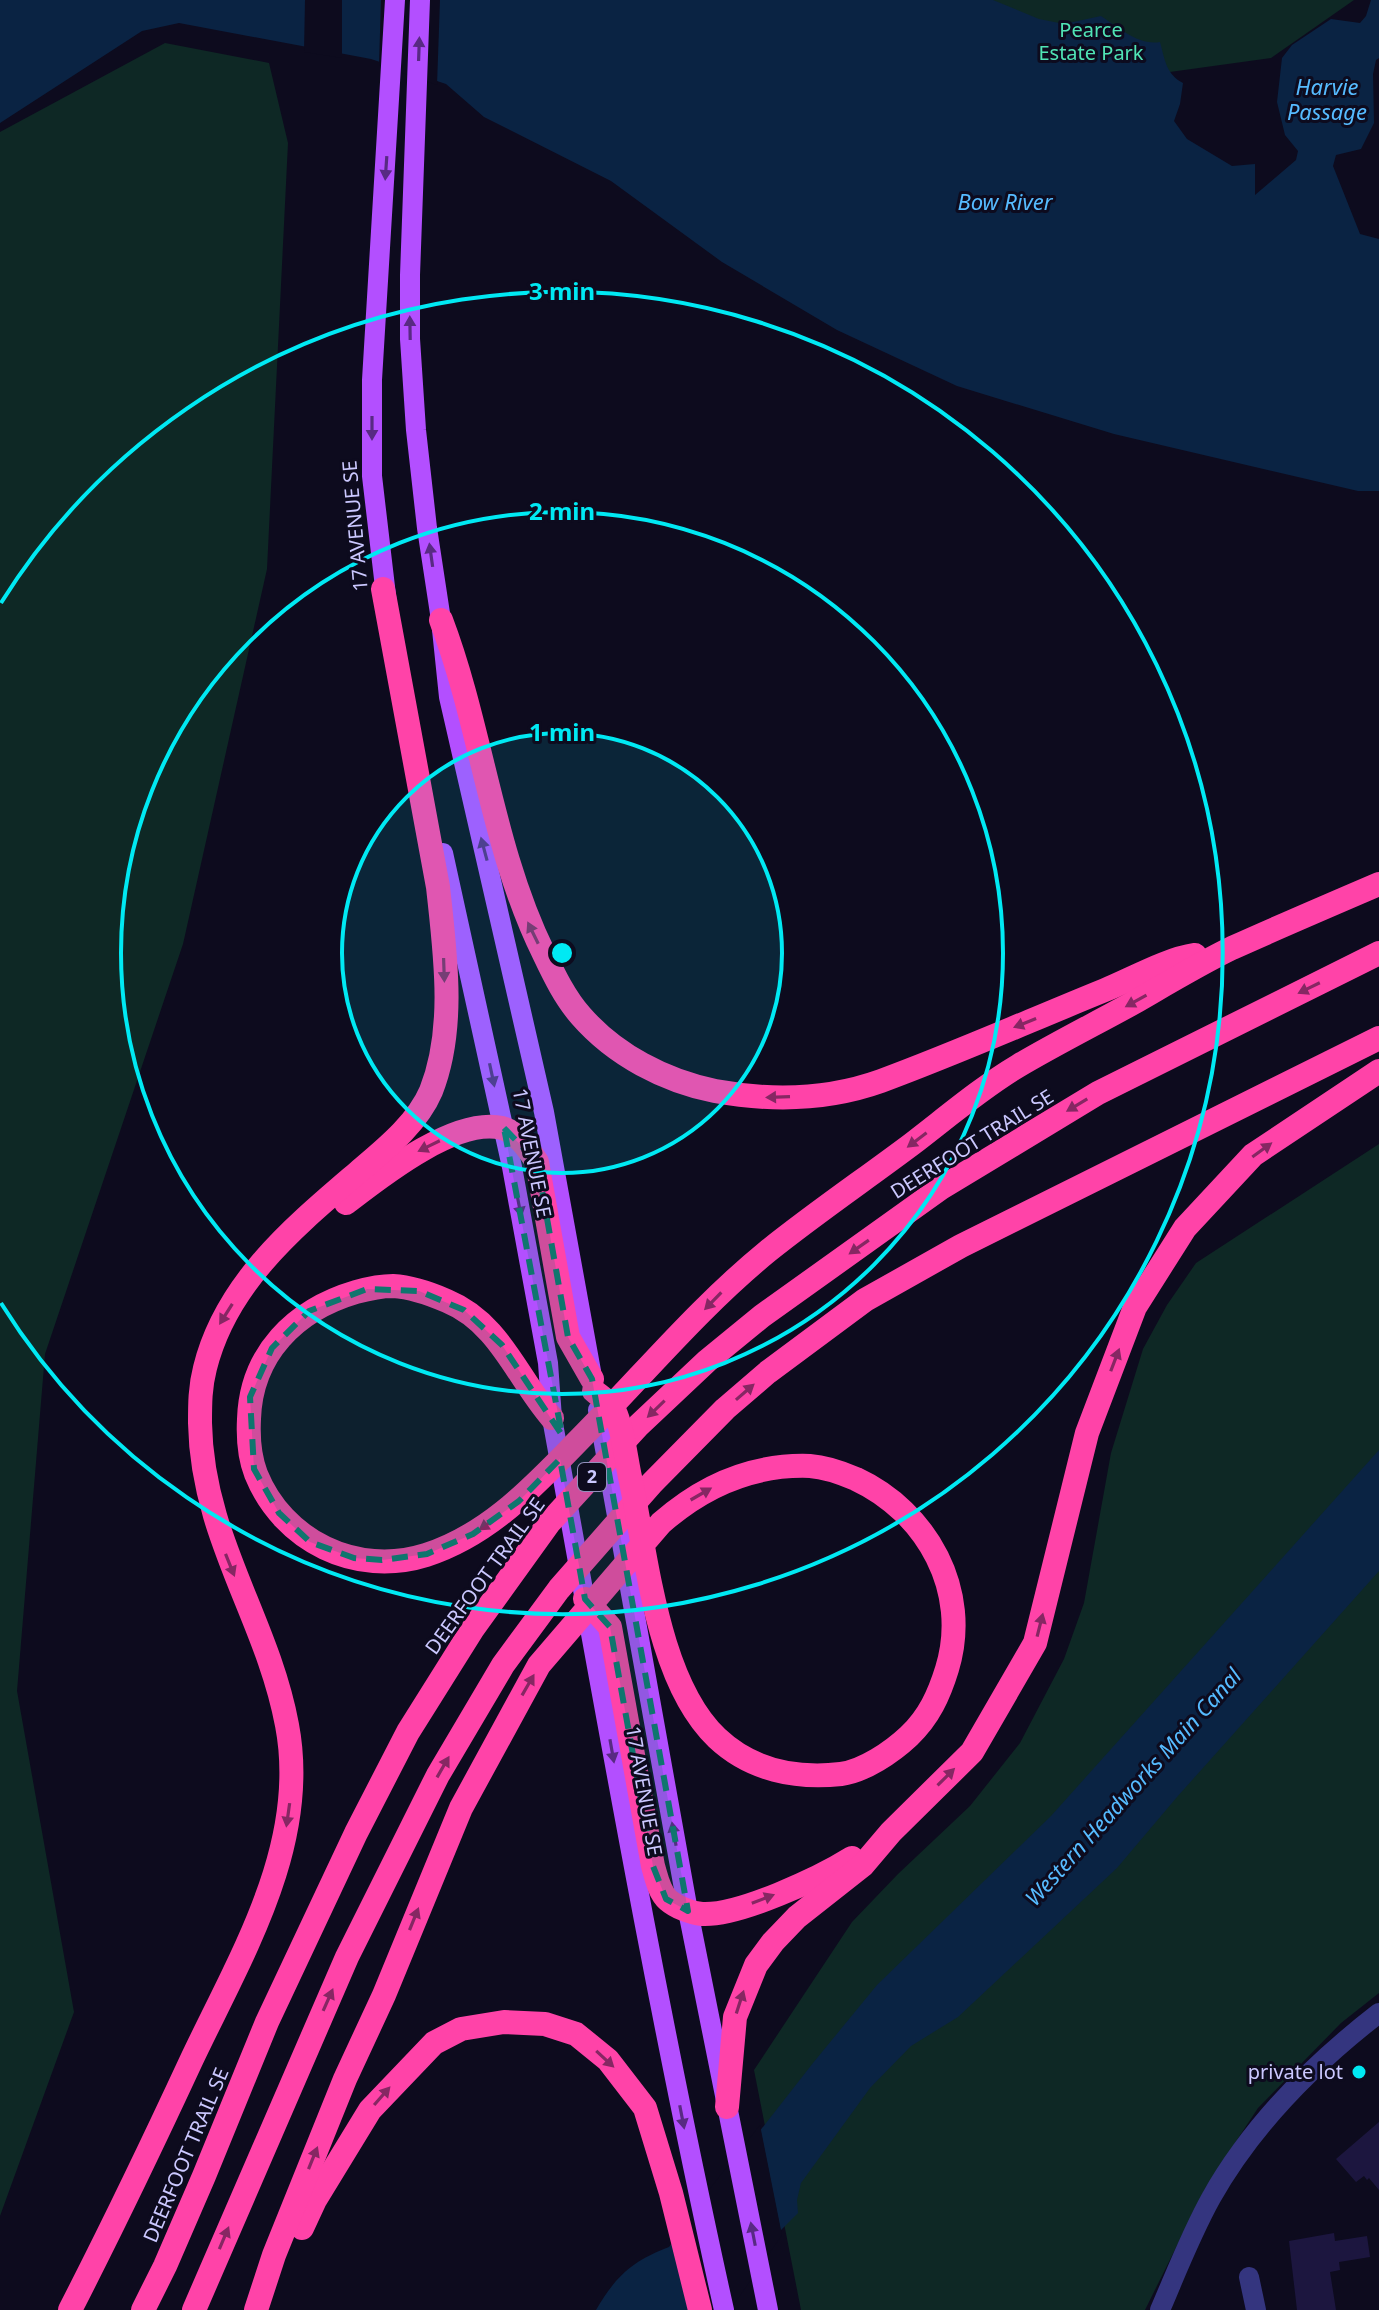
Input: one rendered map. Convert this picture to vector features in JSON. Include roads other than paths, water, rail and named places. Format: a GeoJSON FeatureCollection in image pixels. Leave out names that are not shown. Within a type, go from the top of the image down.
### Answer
{"type":"FeatureCollection","features":[{"type":"Feature","properties":{"kind":"highway"},"geometry":{"type":"LineString","coordinates":[[70,2310],[128,2196],[256,1923],[281,1854],[289,1808],[291,1771],[288,1728],[276,1680],[225,1552],[204,1476],[200,1394],[205,1367],[220,1323],[251,1275],[292,1229],[408,1125],[430,1093],[444,1041],[443,937],[438,887],[383,589]]}},
{"type":"Feature","properties":{"kind":"highway"},"geometry":{"type":"LineString","coordinates":[[441,620],[458,665],[502,840],[528,923],[557,980],[581,1016],[617,1048],[650,1070],[684,1085],[752,1098],[821,1096],[879,1082],[1189,956],[1229,950]]}},
{"type":"Feature","properties":{"kind":"highway"},"geometry":{"type":"LineString","coordinates":[[552,1418],[532,1395],[502,1345],[484,1325],[445,1300],[419,1291],[380,1287],[340,1297],[309,1311],[272,1348],[258,1373],[250,1397],[249,1447],[264,1492],[279,1513],[292,1528],[328,1551],[354,1558],[410,1559],[451,1545],[473,1534],[519,1501],[717,1296],[769,1251],[1014,1068],[1229,950],[1379,884]]}},
{"type":"Feature","properties":{"kind":"highway","name":"DEERFOOT TRAIL SE"},"geometry":{"type":"LineString","coordinates":[[143,2310],[204,2176],[267,2022],[375,1795],[408,1732],[472,1630],[549,1523],[639,1425],[707,1361],[762,1316],[941,1188],[1098,1093],[1379,953]]}},
{"type":"Feature","properties":{"kind":"highway","name":"2"},"geometry":{"type":"LineString","coordinates":[[194,2310],[347,1957],[438,1775],[503,1665],[559,1589],[652,1483],[725,1409],[768,1372],[865,1300],[961,1246],[1379,1038]]}},
{"type":"Feature","properties":{"kind":"highway"},"geometry":{"type":"LineString","coordinates":[[727,2107],[735,2017],[756,1965],[797,1917],[863,1865],[891,1832],[972,1752],[1035,1643],[1087,1433],[1135,1307],[1185,1228],[1253,1155],[1379,1071]]}},
{"type":"Feature","properties":{"kind":"highway"},"geometry":{"type":"LineString","coordinates":[[251,1275],[376,1179],[419,1151],[477,1127],[504,1128],[528,1148],[537,1162],[568,1337],[593,1385],[615,1411],[651,1582],[660,1625],[678,1681],[701,1720],[717,1738],[737,1753],[788,1775],[817,1777],[847,1773],[898,1746],[933,1707],[951,1657],[954,1629],[945,1573],[934,1548],[919,1526],[899,1506],[844,1474],[812,1466],[748,1473],[683,1504],[661,1523],[539,1665],[461,1808],[384,1995],[345,2079],[274,2255],[256,2310]]}},
{"type":"Feature","properties":{"kind":"highway"},"geometry":{"type":"LineString","coordinates":[[585,1599],[610,1627],[653,1866],[666,1899],[688,1911],[702,1914],[722,1912],[764,1899],[839,1866],[891,1832]]}},
{"type":"Feature","properties":{"kind":"highway"},"geometry":{"type":"LineString","coordinates":[[263,2310],[315,2200],[370,2110],[434,2043],[461,2029],[521,2021],[545,2024],[576,2034],[608,2060],[645,2108],[671,2193],[700,2310]]}},
{"type":"Feature","properties":{"kind":"main road","name":"17 AVENUE SE"},"geometry":{"type":"LineString","coordinates":[[395,0],[392,90],[372,380],[372,476],[383,589],[504,1128],[548,1363],[552,1418],[636,1885],[724,2310]]}},
{"type":"Feature","properties":{"kind":"main road","name":"17 AVENUE SE"},"geometry":{"type":"LineString","coordinates":[[420,0],[410,339],[423,489],[451,710],[538,1087],[688,1911],[768,2310]]}},
{"type":"Feature","properties":{"kind":"street"},"geometry":{"type":"LineString","coordinates":[[1160,2310],[1211,2199],[1250,2139],[1295,2087],[1379,2013]]}},
{"type":"Feature","properties":{"kind":"street"},"geometry":{"type":"LineString","coordinates":[[1249,2277],[1256,2310]]}},
{"type":"Feature","properties":{"kind":"water","name":"Bow River"},"geometry":{"type":"Polygon","coordinates":[[[0,0],[993,0],[1039,19],[1064,24],[1101,16],[1137,38],[1160,42],[1170,71],[1183,83],[1174,121],[1187,139],[1232,166],[1255,164],[1255,195],[1296,160],[1298,151],[1285,135],[1277,102],[1282,58],[1292,45],[1331,19],[1360,23],[1371,0],[1379,0],[1379,58],[1373,74],[1374,123],[1361,149],[1336,155],[1333,166],[1360,234],[1379,239],[1379,491],[1358,491],[1114,434],[957,386],[837,330],[722,262],[611,181],[484,117],[446,84],[371,59],[179,23],[142,31],[0,123],[0,0]]]}},
{"type":"Feature","properties":{"kind":"water","name":"Western Headworks Main Canal"},"geometry":{"type":"Polygon","coordinates":[[[1379,1450],[1379,1571],[1117,1868],[958,2017],[911,2046],[870,2088],[801,2183],[798,2213],[781,2230],[725,2310],[596,2310],[626,2271],[669,2247],[877,1985],[1051,1816],[1379,1450]]]}},
{"type":"Feature","properties":{"kind":"place","name":"private lot"},"geometry":{"type":"Point","coordinates":[1359,2072]}},
{"type":"Feature","properties":{"kind":"park label","name":"Pearce Estate Park"},"geometry":{"type":"Point","coordinates":[1091,42]}},
{"type":"Feature","properties":{"kind":"water label","name":"Harvie Passage"},"geometry":{"type":"Point","coordinates":[1327,100]}}]}
